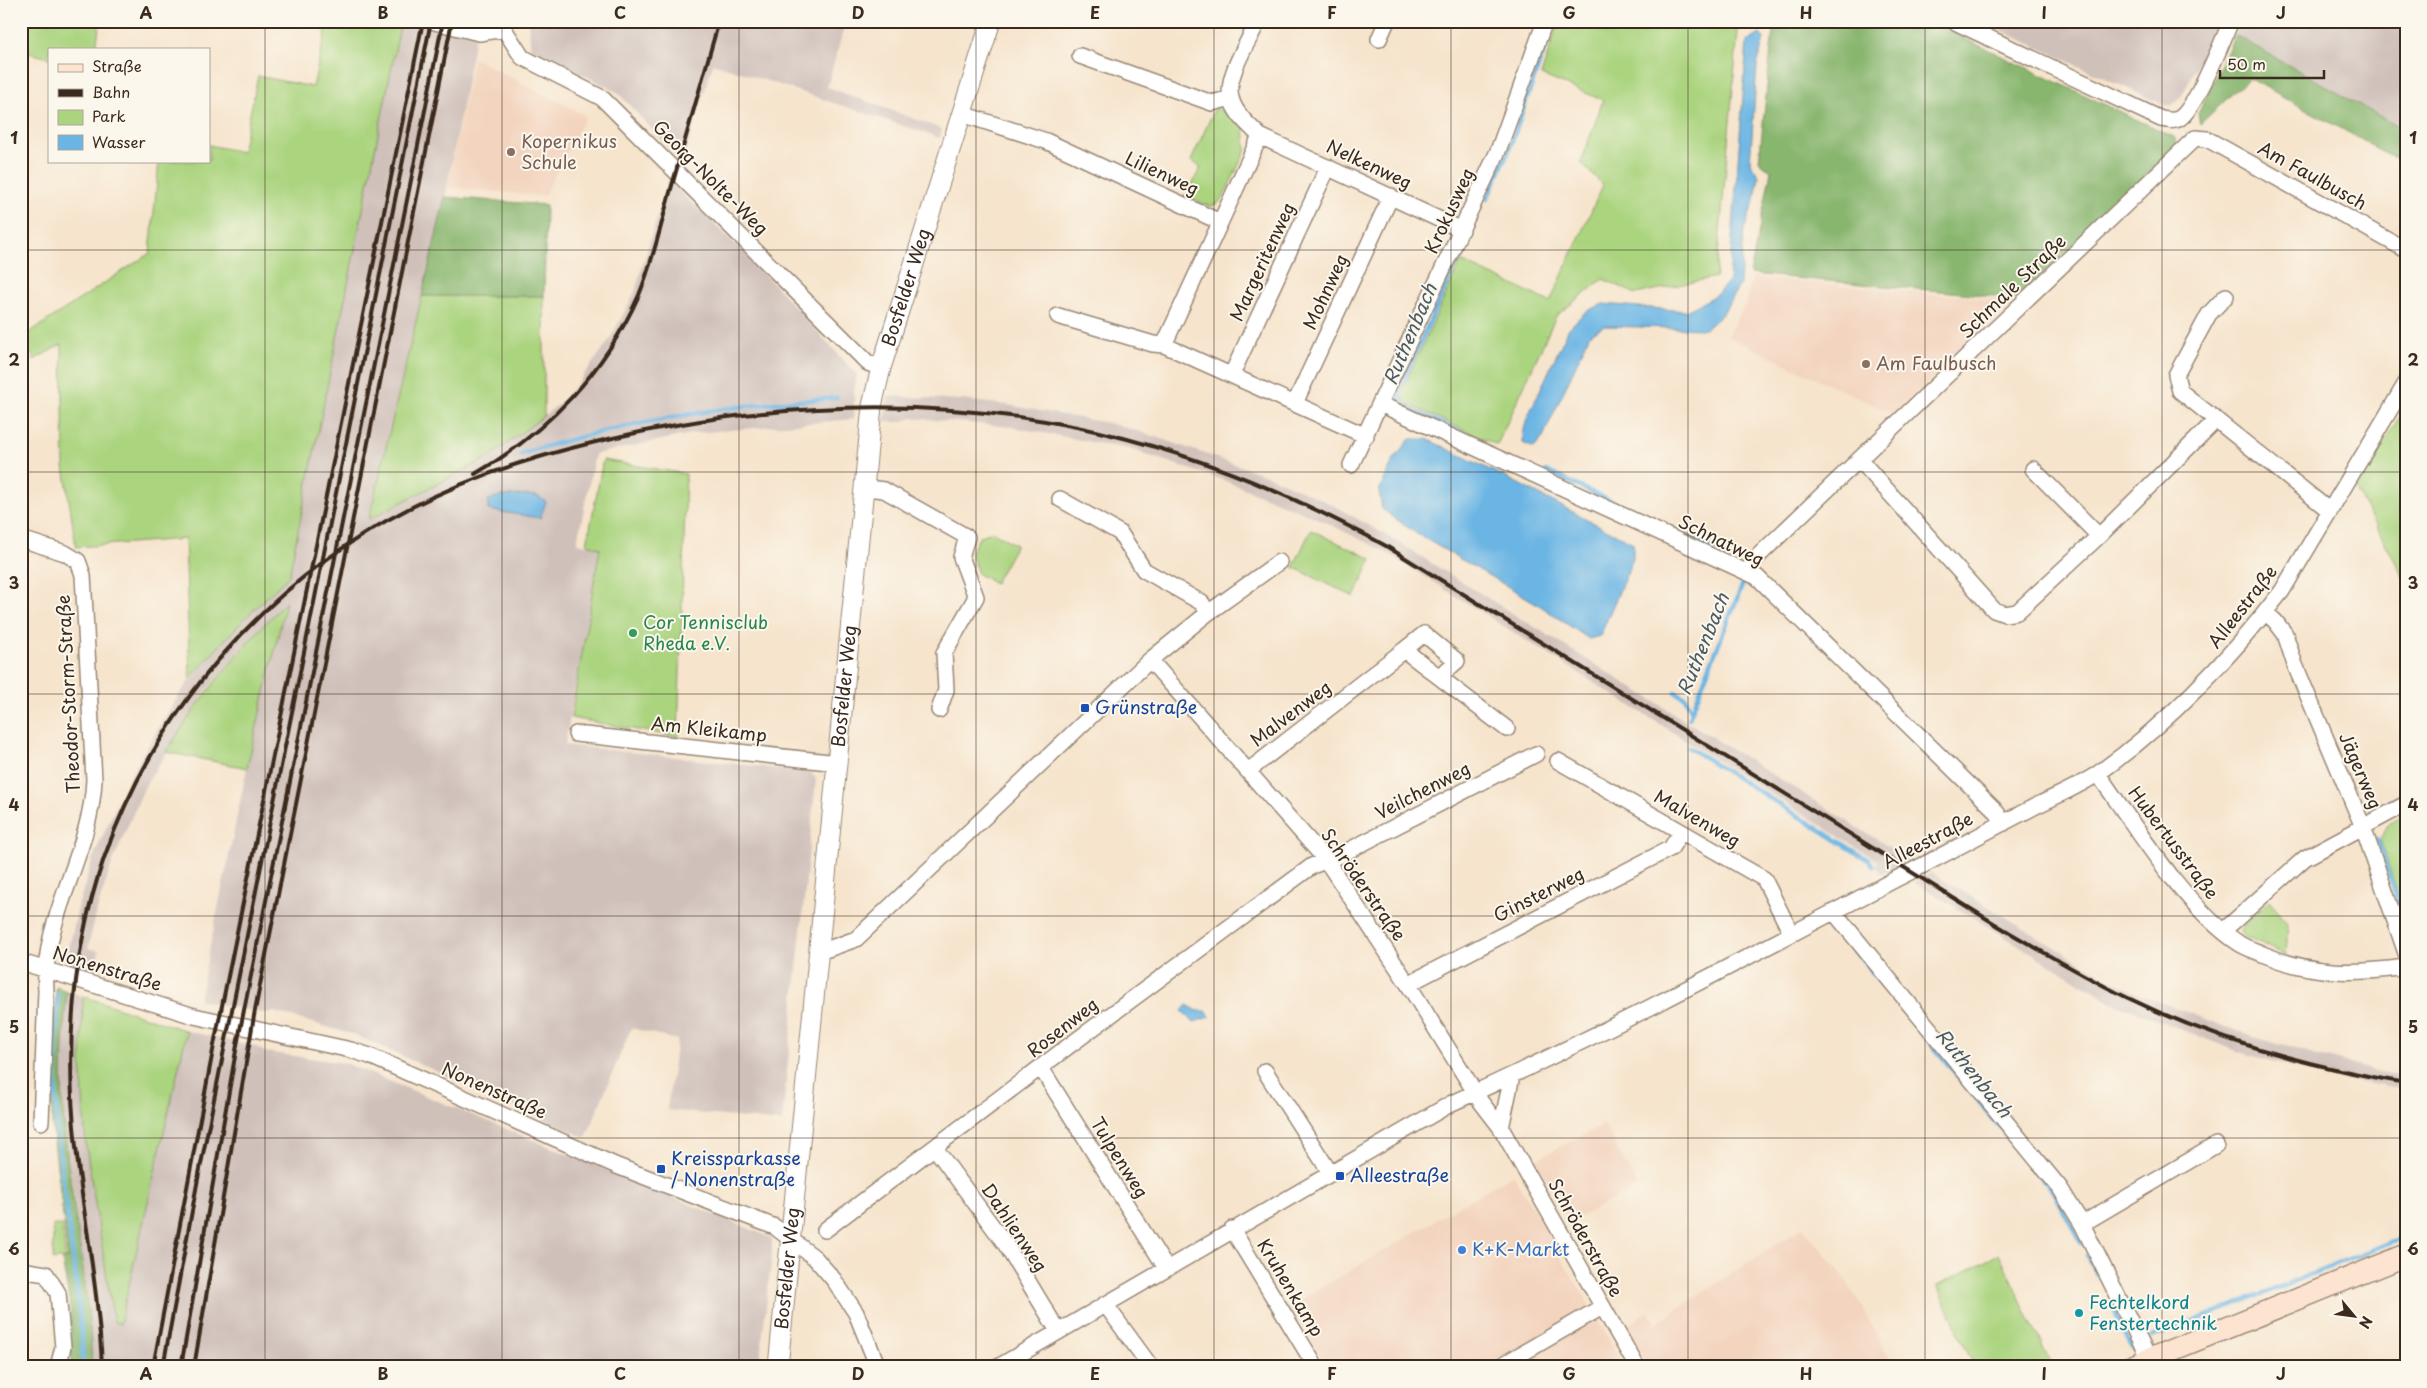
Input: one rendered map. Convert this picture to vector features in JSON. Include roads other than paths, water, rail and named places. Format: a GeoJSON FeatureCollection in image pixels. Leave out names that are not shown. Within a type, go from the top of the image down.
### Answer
{"type":"FeatureCollection","features":[{"type":"Feature","properties":{"kind":"main road"},"geometry":{"type":"LineString","coordinates":[[2130,1367],[2406,1255]]}},
{"type":"Feature","properties":{"kind":"street","name":"Georg-Nolte-Weg"},"geometry":{"type":"LineString","coordinates":[[431,21],[479,33],[504,29],[522,57],[602,98],[868,363],[881,368]]}},
{"type":"Feature","properties":{"kind":"street","name":"Bosfelder Weg"},"geometry":{"type":"LineString","coordinates":[[778,1367],[866,488],[872,406],[881,368],[991,21]]}},
{"type":"Feature","properties":{"kind":"street"},"geometry":{"type":"LineString","coordinates":[[1080,56],[1212,103],[1231,98],[1231,78],[1258,21]]}},
{"type":"Feature","properties":{"kind":"street"},"geometry":{"type":"LineString","coordinates":[[1379,39],[1387,21]]}},
{"type":"Feature","properties":{"kind":"street","name":"Krokusweg"},"geometry":{"type":"LineString","coordinates":[[1351,465],[1498,151],[1544,21]]}},
{"type":"Feature","properties":{"kind":"street"},"geometry":{"type":"LineString","coordinates":[[1953,21],[2161,119],[2171,121],[2180,118],[2193,102],[2232,21]]}},
{"type":"Feature","properties":{"kind":"street","name":"Nelkenweg"},"geometry":{"type":"LineString","coordinates":[[1231,98],[1242,118],[1260,136],[1462,230]]}},
{"type":"Feature","properties":{"kind":"street","name":"Lilienweg"},"geometry":{"type":"LineString","coordinates":[[962,114],[1046,140],[1220,222]]}},
{"type":"Feature","properties":{"kind":"street"},"geometry":{"type":"LineString","coordinates":[[1164,345],[1260,136]]}},
{"type":"Feature","properties":{"kind":"street","name":"Am Faulbusch"},"geometry":{"type":"LineString","coordinates":[[2199,137],[2406,250]]}},
{"type":"Feature","properties":{"kind":"street","name":"Schmale Straße"},"geometry":{"type":"LineString","coordinates":[[1748,572],[1753,561],[2188,143],[2199,137]]}},
{"type":"Feature","properties":{"kind":"street","name":"Margeritenweg"},"geometry":{"type":"LineString","coordinates":[[1232,374],[1328,167]]}},
{"type":"Feature","properties":{"kind":"street","name":"Mohnweg"},"geometry":{"type":"LineString","coordinates":[[1295,403],[1391,196]]}},
{"type":"Feature","properties":{"kind":"street"},"geometry":{"type":"LineString","coordinates":[[2226,296],[2209,314],[2176,375],[2180,391],[2330,511]]}},
{"type":"Feature","properties":{"kind":"street"},"geometry":{"type":"LineString","coordinates":[[1058,316],[1153,344],[1164,345],[1366,436]]}},
{"type":"Feature","properties":{"kind":"street","name":"Alleestraße"},"geometry":{"type":"LineString","coordinates":[[998,1367],[1232,1229],[1452,1103],[1512,1076],[1834,912],[2098,774],[2148,733],[2191,694],[2222,663],[2266,613],[2282,591],[2406,383]]}},
{"type":"Feature","properties":{"kind":"street","name":"Schnatweg"},"geometry":{"type":"LineString","coordinates":[[1380,404],[1757,577],[1936,751],[1995,810],[2004,823]]}},
{"type":"Feature","properties":{"kind":"street"},"geometry":{"type":"LineString","coordinates":[[1860,460],[1994,610],[2005,614],[2017,612],[2099,536],[2216,420]]}},
{"type":"Feature","properties":{"kind":"street"},"geometry":{"type":"LineString","coordinates":[[2033,469],[2099,536]]}},
{"type":"Feature","properties":{"kind":"street"},"geometry":{"type":"LineString","coordinates":[[866,488],[884,490],[967,537],[961,557],[976,597],[944,654],[946,690],[939,710]]}},
{"type":"Feature","properties":{"kind":"street"},"geometry":{"type":"LineString","coordinates":[[1060,499],[1120,533],[1144,570],[1202,603],[1208,613]]}},
{"type":"Feature","properties":{"kind":"street","name":"Theodor-Storm-Straße"},"geometry":{"type":"LineString","coordinates":[[21,539],[65,554],[78,561],[82,575],[90,711],[93,802],[84,840],[48,945],[44,969]]}},
{"type":"Feature","properties":{"kind":"street"},"geometry":{"type":"LineString","coordinates":[[820,950],[856,939],[1150,660],[1208,613],[1279,562]]}},
{"type":"Feature","properties":{"kind":"street","name":"Jägerweg"},"geometry":{"type":"LineString","coordinates":[[2266,613],[2285,634],[2295,665],[2363,827],[2406,953]]}},
{"type":"Feature","properties":{"kind":"street","name":"Malvenweg"},"geometry":{"type":"LineString","coordinates":[[1248,771],[1424,634],[1457,661],[1439,678]]}},
{"type":"Feature","properties":{"kind":"street"},"geometry":{"type":"LineString","coordinates":[[1404,650],[1507,729]]}},
{"type":"Feature","properties":{"kind":"street","name":"Schröderstraße"},"geometry":{"type":"LineString","coordinates":[[1150,660],[1326,860],[1408,984],[1476,1093],[1501,1128],[1637,1367]]}},
{"type":"Feature","properties":{"kind":"street","name":"Am Kleikamp"},"geometry":{"type":"LineString","coordinates":[[576,734],[838,763]]}},
{"type":"Feature","properties":{"kind":"street","name":"Veilchenweg"},"geometry":{"type":"LineString","coordinates":[[1326,860],[1338,856],[1536,754]]}},
{"type":"Feature","properties":{"kind":"street","name":"Malvenweg"},"geometry":{"type":"LineString","coordinates":[[1558,761],[1764,879],[1791,933]]}},
{"type":"Feature","properties":{"kind":"street","name":"Hubertusstraße"},"geometry":{"type":"LineString","coordinates":[[2098,774],[2170,872],[2206,916],[2241,945],[2280,961],[2319,971],[2362,973],[2406,967]]}},
{"type":"Feature","properties":{"kind":"street"},"geometry":{"type":"LineString","coordinates":[[2223,931],[2305,858],[2406,804]]}},
{"type":"Feature","properties":{"kind":"street","name":"Ginsterweg"},"geometry":{"type":"LineString","coordinates":[[1408,984],[1671,848],[1681,832]]}},
{"type":"Feature","properties":{"kind":"street","name":"Rosenweg"},"geometry":{"type":"LineString","coordinates":[[825,1230],[1304,871],[1326,860]]}},
{"type":"Feature","properties":{"kind":"street"},"geometry":{"type":"LineString","coordinates":[[1834,912],[2060,1188],[2082,1224],[2149,1359]]}},
{"type":"Feature","properties":{"kind":"street","name":"Nonenstraße"},"geometry":{"type":"LineString","coordinates":[[21,962],[194,1016],[351,1050],[370,1056],[617,1166],[775,1227],[815,1258],[834,1280],[856,1313],[878,1367]]}},
{"type":"Feature","properties":{"kind":"street"},"geometry":{"type":"LineString","coordinates":[[41,1122],[46,991],[44,969]]}},
{"type":"Feature","properties":{"kind":"street","name":"Tulpenweg"},"geometry":{"type":"LineString","coordinates":[[1041,1068],[1166,1268]]}},
{"type":"Feature","properties":{"kind":"street"},"geometry":{"type":"LineString","coordinates":[[1265,1071],[1331,1174]]}},
{"type":"Feature","properties":{"kind":"street"},"geometry":{"type":"LineString","coordinates":[[1501,1128],[1512,1076]]}},
{"type":"Feature","properties":{"kind":"street"},"geometry":{"type":"LineString","coordinates":[[2082,1224],[2216,1144]]}},
{"type":"Feature","properties":{"kind":"street","name":"Dahlienweg"},"geometry":{"type":"LineString","coordinates":[[935,1148],[1006,1245],[1058,1331]]}},
{"type":"Feature","properties":{"kind":"street","name":"Kruhenkamp"},"geometry":{"type":"LineString","coordinates":[[1232,1229],[1316,1367]]}},
{"type":"Feature","properties":{"kind":"street"},"geometry":{"type":"LineString","coordinates":[[21,1270],[46,1274],[58,1293],[62,1347],[58,1367]]}},
{"type":"Feature","properties":{"kind":"street"},"geometry":{"type":"LineString","coordinates":[[1105,1304],[1151,1367]]}},
{"type":"Feature","properties":{"kind":"street"},"geometry":{"type":"LineString","coordinates":[[1500,1367],[1602,1307]]}},
{"type":"Feature","properties":{"kind":"water"},"geometry":{"type":"Polygon","coordinates":[[[1760,34],[1764,38],[1757,66],[1750,163],[1759,176],[1755,199],[1744,230],[1740,284],[1723,313],[1705,329],[1604,326],[1590,334],[1542,439],[1534,448],[1523,443],[1527,418],[1569,328],[1585,312],[1603,304],[1686,311],[1711,298],[1729,280],[1747,42],[1760,34]]]}},
{"type":"Feature","properties":{"kind":"water"},"geometry":{"type":"Polygon","coordinates":[[[1410,439],[1427,439],[1633,543],[1633,559],[1600,636],[1589,639],[1536,603],[1417,534],[1382,509],[1379,491],[1394,459],[1410,439]]]}},
{"type":"Feature","properties":{"kind":"water"},"geometry":{"type":"Polygon","coordinates":[[[501,496],[537,496],[546,502],[540,518],[488,510],[488,500],[501,496]]]}},
{"type":"Feature","properties":{"kind":"water"},"geometry":{"type":"Polygon","coordinates":[[[1187,1005],[1198,1011],[1206,1011],[1209,1017],[1194,1022],[1182,1011],[1187,1005]]]}},
{"type":"Feature","properties":{"kind":"waterway","name":"Ruthenbach"},"geometry":{"type":"LineString","coordinates":[[1487,199],[1509,150],[1554,21]]}},
{"type":"Feature","properties":{"kind":"waterway","name":"Ruthenbach"},"geometry":{"type":"LineString","coordinates":[[1472,228],[1400,387],[1399,397],[1407,408],[1477,440]]}},
{"type":"Feature","properties":{"kind":"waterway"},"geometry":{"type":"LineString","coordinates":[[521,454],[599,433],[677,416],[757,405],[837,398]]}},
{"type":"Feature","properties":{"kind":"waterway","name":"Ruthenbach"},"geometry":{"type":"LineString","coordinates":[[1546,471],[1721,552]]}},
{"type":"Feature","properties":{"kind":"waterway","name":"Ruthenbach"},"geometry":{"type":"LineString","coordinates":[[1689,718],[1744,581]]}},
{"type":"Feature","properties":{"kind":"waterway"},"geometry":{"type":"LineString","coordinates":[[1675,692],[1685,698],[1692,711]]}},
{"type":"Feature","properties":{"kind":"waterway","name":"Ruthenbach"},"geometry":{"type":"LineString","coordinates":[[1688,747],[1870,861],[1874,866]]}},
{"type":"Feature","properties":{"kind":"waterway"},"geometry":{"type":"LineString","coordinates":[[2371,813],[2406,794]]}},
{"type":"Feature","properties":{"kind":"waterway"},"geometry":{"type":"LineString","coordinates":[[2377,839],[2406,926]]}},
{"type":"Feature","properties":{"kind":"waterway","name":"Ruthenbach"},"geometry":{"type":"LineString","coordinates":[[1835,927],[2054,1193],[2081,1243]]}},
{"type":"Feature","properties":{"kind":"waterway"},"geometry":{"type":"LineString","coordinates":[[58,994],[55,1075],[57,1124],[79,1306],[83,1367]]}},
{"type":"Feature","properties":{"kind":"waterway"},"geometry":{"type":"LineString","coordinates":[[2152,1338],[2406,1236]]}},
{"type":"Feature","properties":{"kind":"waterway","name":"Ruthenbach"},"geometry":{"type":"LineString","coordinates":[[2087,1256],[2097,1275]]}},
{"type":"Feature","properties":{"kind":"waterway","name":"Ruthenbach"},"geometry":{"type":"LineString","coordinates":[[2113,1308],[2132,1347]]}},
{"type":"Feature","properties":{"kind":"railway"},"geometry":{"type":"LineString","coordinates":[[153,1367],[215,1040],[423,21]]}},
{"type":"Feature","properties":{"kind":"railway"},"geometry":{"type":"LineString","coordinates":[[163,1367],[197,1184],[431,21]]}},
{"type":"Feature","properties":{"kind":"railway"},"geometry":{"type":"LineString","coordinates":[[181,1367],[237,1045],[443,21]]}},
{"type":"Feature","properties":{"kind":"railway"},"geometry":{"type":"LineString","coordinates":[[194,1367],[255,1010],[452,21]]}},
{"type":"Feature","properties":{"kind":"railway"},"geometry":{"type":"LineString","coordinates":[[475,474],[527,439],[572,397],[609,349],[625,323],[639,295],[649,267],[719,21]]}},
{"type":"Feature","properties":{"kind":"railway"},"geometry":{"type":"LineString","coordinates":[[102,1367],[98,1312],[79,1174],[73,1110],[71,1074],[72,1037],[78,964],[93,893],[104,858],[126,803],[154,750],[186,701],[223,655],[264,612],[308,573],[357,539],[408,509],[472,480],[539,457],[607,439],[726,417],[827,408],[877,407],[977,412],[1077,427],[1158,448],[1236,475],[1312,508],[1386,546],[2000,927],[2110,989],[2159,1012],[2228,1039],[2334,1069],[2406,1083]]}},
{"type":"Feature","properties":{"kind":"place","name":"Kopernikus Schule"},"geometry":{"type":"Point","coordinates":[511,152]}},
{"type":"Feature","properties":{"kind":"place","name":"Am Faulbusch"},"geometry":{"type":"Point","coordinates":[1866,364]}},
{"type":"Feature","properties":{"kind":"place","name":"Cor Tennisclub Rheda e.V."},"geometry":{"type":"Point","coordinates":[633,633]}},
{"type":"Feature","properties":{"kind":"place","name":"Grünstraße"},"geometry":{"type":"Point","coordinates":[1085,708]}},
{"type":"Feature","properties":{"kind":"place","name":"Kreissparkasse / Nonenstraße"},"geometry":{"type":"Point","coordinates":[661,1169]}},
{"type":"Feature","properties":{"kind":"place","name":"Alleestraße"},"geometry":{"type":"Point","coordinates":[1340,1176]}},
{"type":"Feature","properties":{"kind":"place","name":"K+K-Markt"},"geometry":{"type":"Point","coordinates":[1462,1250]}},
{"type":"Feature","properties":{"kind":"place","name":"Fechtelkord Fenstertechnik"},"geometry":{"type":"Point","coordinates":[2079,1313]}}]}
